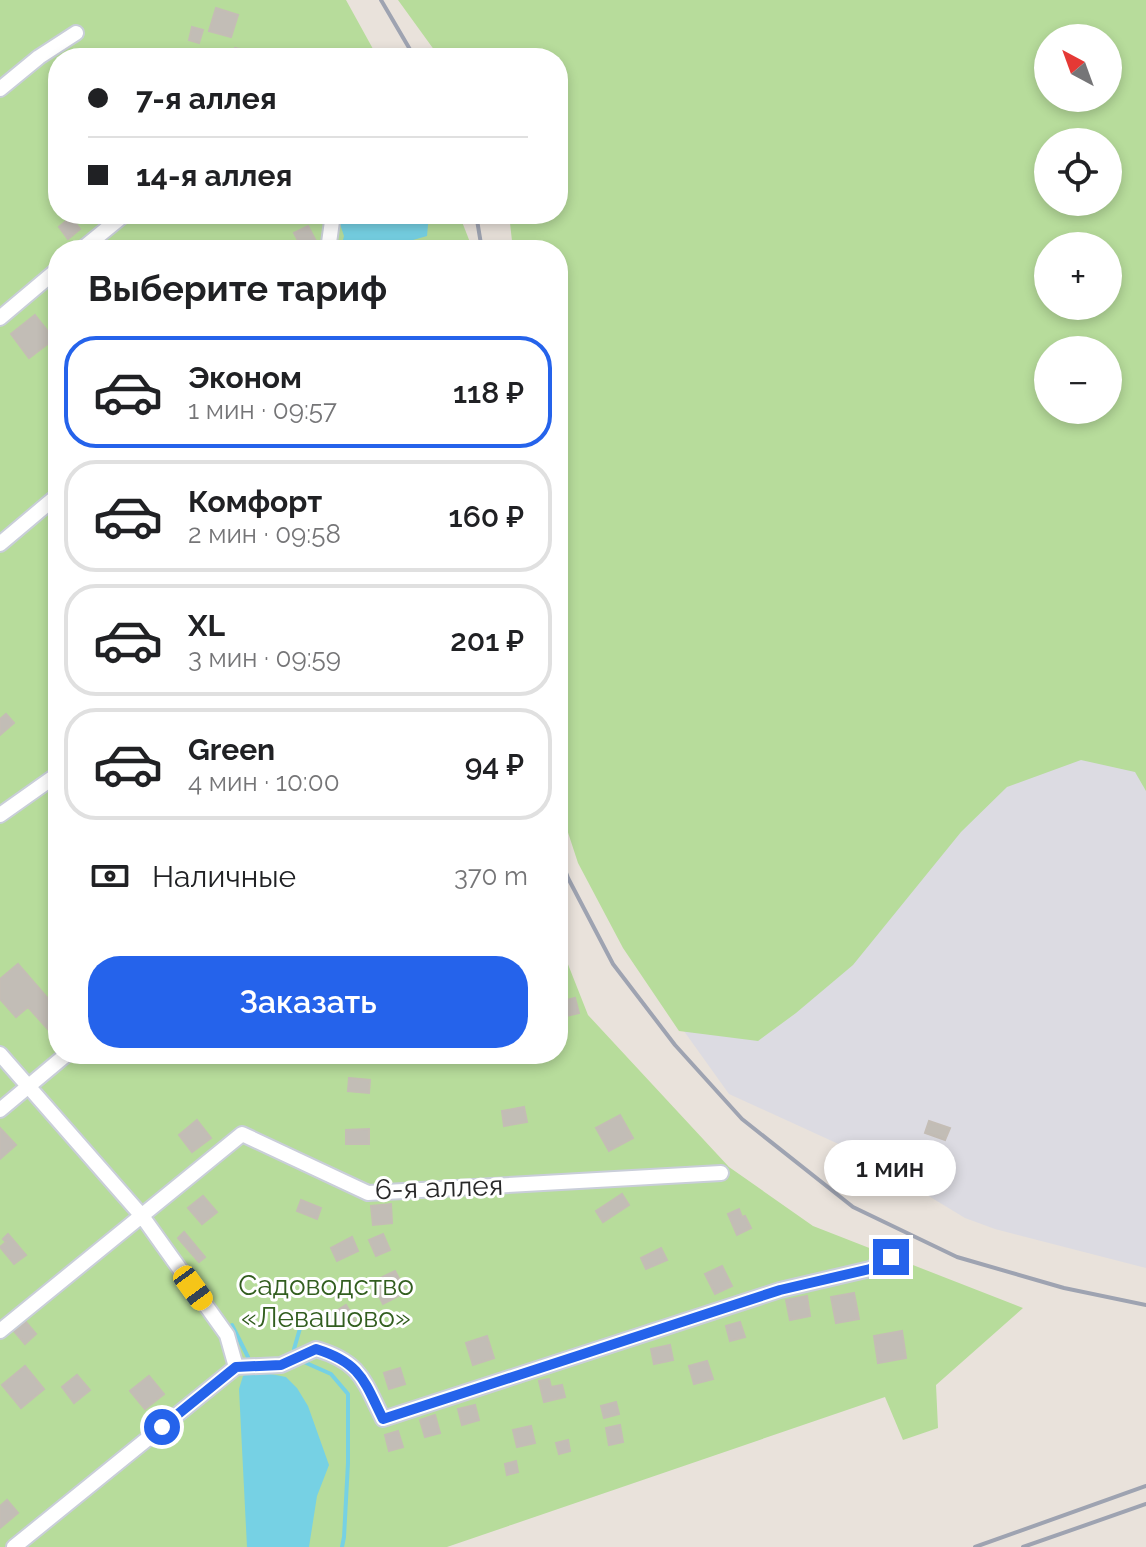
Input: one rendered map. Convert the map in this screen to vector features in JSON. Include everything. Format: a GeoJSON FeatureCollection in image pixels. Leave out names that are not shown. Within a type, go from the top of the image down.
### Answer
{"type":"FeatureCollection","features":[{"type":"Feature","properties":{"kind":"street"},"geometry":{"type":"LineString","coordinates":[[53,48],[76,33]]}},
{"type":"Feature","properties":{"kind":"street"},"geometry":{"type":"LineString","coordinates":[[0,89],[48,51]]}},
{"type":"Feature","properties":{"kind":"street"},"geometry":{"type":"LineString","coordinates":[[93,240],[113,224]]}},
{"type":"Feature","properties":{"kind":"street"},"geometry":{"type":"LineString","coordinates":[[0,318],[48,277]]}},
{"type":"Feature","properties":{"kind":"street"},"geometry":{"type":"LineString","coordinates":[[0,544],[48,503]]}},
{"type":"Feature","properties":{"kind":"street"},"geometry":{"type":"LineString","coordinates":[[0,815],[48,781]]}},
{"type":"Feature","properties":{"kind":"street"},"geometry":{"type":"LineString","coordinates":[[0,1054],[142,1216],[227,1335],[236,1367]]}},
{"type":"Feature","properties":{"kind":"street"},"geometry":{"type":"LineString","coordinates":[[0,1110],[55,1064]]}},
{"type":"Feature","properties":{"kind":"street","name":"6-я аллея"},"geometry":{"type":"LineString","coordinates":[[0,1331],[242,1134],[368,1193],[721,1173]]}},
{"type":"Feature","properties":{"kind":"street"},"geometry":{"type":"LineString","coordinates":[[14,1547],[236,1367],[281,1365],[316,1349],[338,1356],[360,1373],[383,1419],[780,1290],[870,1269],[891,1257]]}},
{"type":"Feature","properties":{"kind":"shaded area"},"geometry":{"type":"Polygon","coordinates":[[[1030,748],[1146,768],[1146,1268],[995,1229],[965,1218],[856,1152],[729,1094],[656,992],[1030,748]]]}},
{"type":"Feature","properties":{"kind":"green space","name":"Садоводство «Левашово»"},"geometry":{"type":"Polygon","coordinates":[[[0,0],[346,0],[372,48],[48,48],[48,224],[463,224],[469,240],[48,240],[48,1064],[568,1064],[568,964],[588,1015],[729,1167],[813,1226],[1023,1308],[936,1385],[938,1428],[903,1440],[885,1397],[447,1547],[0,1547],[0,0]]]}},
{"type":"Feature","properties":{"kind":"green space"},"geometry":{"type":"Polygon","coordinates":[[[398,0],[1146,0],[1146,791],[1135,772],[1081,760],[1007,787],[961,832],[853,965],[758,1041],[679,1031],[623,948],[578,863],[568,832],[568,240],[512,240],[510,224],[568,224],[568,48],[433,48],[398,0]]]}},
{"type":"Feature","properties":{"kind":"water"},"geometry":{"type":"Polygon","coordinates":[[[340,224],[428,224],[427,236],[413,240],[343,240],[340,224]]]}},
{"type":"Feature","properties":{"kind":"water"},"geometry":{"type":"Polygon","coordinates":[[[250,1370],[286,1377],[297,1388],[308,1406],[329,1465],[317,1496],[309,1547],[247,1547],[239,1389],[243,1376],[250,1370]]]}},
{"type":"Feature","properties":{"kind":"building"},"geometry":{"type":"Polygon","coordinates":[[[216,8],[238,15],[231,37],[209,31],[216,8]]]}},
{"type":"Feature","properties":{"kind":"building"},"geometry":{"type":"Polygon","coordinates":[[[192,27],[203,30],[199,43],[189,40],[192,27]]]}},
{"type":"Feature","properties":{"kind":"building"},"geometry":{"type":"Polygon","coordinates":[[[76,224],[80,229],[68,239],[59,227],[76,224]]]}},
{"type":"Feature","properties":{"kind":"building"},"geometry":{"type":"Polygon","coordinates":[[[308,226],[315,240],[298,240],[294,233],[308,226]]]}},
{"type":"Feature","properties":{"kind":"building"},"geometry":{"type":"Polygon","coordinates":[[[35,315],[48,331],[48,344],[29,358],[11,334],[35,315]]]}},
{"type":"Feature","properties":{"kind":"building"},"geometry":{"type":"Polygon","coordinates":[[[6,714],[14,723],[0,735],[0,719],[6,714]]]}},
{"type":"Feature","properties":{"kind":"building"},"geometry":{"type":"Polygon","coordinates":[[[18,964],[48,998],[48,1029],[28,1007],[16,1017],[0,999],[0,979],[18,964]]]}},
{"type":"Feature","properties":{"kind":"building"},"geometry":{"type":"Polygon","coordinates":[[[575,998],[579,1013],[568,1016],[568,1000],[575,998]]]}},
{"type":"Feature","properties":{"kind":"building"},"geometry":{"type":"Polygon","coordinates":[[[349,1078],[370,1080],[369,1093],[348,1091],[349,1078]]]}},
{"type":"Feature","properties":{"kind":"building"},"geometry":{"type":"Polygon","coordinates":[[[524,1107],[527,1122],[504,1126],[502,1111],[524,1107]]]}},
{"type":"Feature","properties":{"kind":"building"},"geometry":{"type":"Polygon","coordinates":[[[620,1115],[633,1138],[609,1151],[596,1128],[620,1115]]]}},
{"type":"Feature","properties":{"kind":"building"},"geometry":{"type":"Polygon","coordinates":[[[197,1120],[211,1138],[192,1152],[179,1135],[197,1120]]]}},
{"type":"Feature","properties":{"kind":"building"},"geometry":{"type":"Polygon","coordinates":[[[929,1121],[950,1128],[945,1140],[925,1133],[929,1121]]]}},
{"type":"Feature","properties":{"kind":"building"},"geometry":{"type":"Polygon","coordinates":[[[0,1128],[16,1145],[0,1159],[0,1128]]]}},
{"type":"Feature","properties":{"kind":"building"},"geometry":{"type":"Polygon","coordinates":[[[369,1129],[369,1144],[346,1144],[346,1130],[369,1129]]]}},
{"type":"Feature","properties":{"kind":"building"},"geometry":{"type":"Polygon","coordinates":[[[622,1194],[629,1205],[603,1222],[596,1211],[622,1194]]]}},
{"type":"Feature","properties":{"kind":"building"},"geometry":{"type":"Polygon","coordinates":[[[203,1196],[217,1212],[202,1224],[188,1208],[203,1196]]]}},
{"type":"Feature","properties":{"kind":"building"},"geometry":{"type":"Polygon","coordinates":[[[301,1200],[321,1208],[317,1219],[297,1211],[301,1200]]]}},
{"type":"Feature","properties":{"kind":"building"},"geometry":{"type":"Polygon","coordinates":[[[391,1204],[392,1223],[373,1225],[371,1206],[391,1204]]]}},
{"type":"Feature","properties":{"kind":"building"},"geometry":{"type":"Polygon","coordinates":[[[739,1209],[751,1228],[737,1235],[728,1214],[739,1209]]]}},
{"type":"Feature","properties":{"kind":"building"},"geometry":{"type":"Polygon","coordinates":[[[184,1232],[205,1257],[199,1262],[178,1238],[184,1232]]]}},
{"type":"Feature","properties":{"kind":"building"},"geometry":{"type":"Polygon","coordinates":[[[8,1234],[26,1255],[14,1264],[0,1247],[6,1242],[3,1239],[8,1234]]]}},
{"type":"Feature","properties":{"kind":"building"},"geometry":{"type":"Polygon","coordinates":[[[383,1234],[390,1250],[376,1256],[369,1240],[383,1234]]]}},
{"type":"Feature","properties":{"kind":"building"},"geometry":{"type":"Polygon","coordinates":[[[352,1237],[358,1251],[337,1261],[331,1248],[352,1237]]]}},
{"type":"Feature","properties":{"kind":"building"},"geometry":{"type":"Polygon","coordinates":[[[661,1248],[667,1260],[646,1269],[641,1258],[661,1248]]]}},
{"type":"Feature","properties":{"kind":"building"},"geometry":{"type":"Polygon","coordinates":[[[722,1266],[732,1286],[715,1294],[705,1274],[722,1266]]]}},
{"type":"Feature","properties":{"kind":"building"},"geometry":{"type":"Polygon","coordinates":[[[395,1271],[406,1292],[383,1304],[372,1282],[395,1271]]]}},
{"type":"Feature","properties":{"kind":"building"},"geometry":{"type":"Polygon","coordinates":[[[854,1293],[859,1319],[836,1323],[831,1297],[854,1293]]]}},
{"type":"Feature","properties":{"kind":"building"},"geometry":{"type":"Polygon","coordinates":[[[807,1296],[810,1316],[790,1320],[786,1300],[807,1296]]]}},
{"type":"Feature","properties":{"kind":"building"},"geometry":{"type":"Polygon","coordinates":[[[346,1305],[355,1320],[342,1327],[333,1313],[346,1305]]]}},
{"type":"Feature","properties":{"kind":"building"},"geometry":{"type":"Polygon","coordinates":[[[277,1312],[294,1319],[290,1329],[273,1322],[277,1312]]]}},
{"type":"Feature","properties":{"kind":"building"},"geometry":{"type":"Polygon","coordinates":[[[25,1321],[36,1334],[25,1344],[14,1331],[25,1321]]]}},
{"type":"Feature","properties":{"kind":"building"},"geometry":{"type":"Polygon","coordinates":[[[740,1322],[745,1337],[730,1341],[726,1326],[740,1322]]]}},
{"type":"Feature","properties":{"kind":"building"},"geometry":{"type":"Polygon","coordinates":[[[902,1331],[906,1358],[878,1363],[874,1336],[902,1331]]]}},
{"type":"Feature","properties":{"kind":"building"},"geometry":{"type":"Polygon","coordinates":[[[487,1336],[494,1358],[473,1365],[466,1343],[487,1336]]]}},
{"type":"Feature","properties":{"kind":"building"},"geometry":{"type":"Polygon","coordinates":[[[670,1345],[673,1360],[654,1364],[651,1349],[670,1345]]]}},
{"type":"Feature","properties":{"kind":"building"},"geometry":{"type":"Polygon","coordinates":[[[707,1361],[713,1379],[694,1384],[689,1366],[707,1361]]]}},
{"type":"Feature","properties":{"kind":"building"},"geometry":{"type":"Polygon","coordinates":[[[25,1366],[44,1389],[21,1408],[2,1385],[25,1366]]]}},
{"type":"Feature","properties":{"kind":"building"},"geometry":{"type":"Polygon","coordinates":[[[400,1368],[405,1384],[389,1389],[384,1373],[400,1368]]]}},
{"type":"Feature","properties":{"kind":"building"},"geometry":{"type":"Polygon","coordinates":[[[77,1375],[90,1390],[74,1403],[62,1387],[77,1375]]]}},
{"type":"Feature","properties":{"kind":"building"},"geometry":{"type":"Polygon","coordinates":[[[149,1376],[164,1394],[145,1409],[130,1391],[149,1376]]]}},
{"type":"Feature","properties":{"kind":"building"},"geometry":{"type":"Polygon","coordinates":[[[549,1379],[551,1387],[562,1385],[565,1397],[544,1402],[539,1381],[549,1379]]]}},
{"type":"Feature","properties":{"kind":"building"},"geometry":{"type":"Polygon","coordinates":[[[616,1402],[619,1414],[604,1418],[601,1406],[616,1402]]]}},
{"type":"Feature","properties":{"kind":"building"},"geometry":{"type":"Polygon","coordinates":[[[475,1405],[479,1420],[462,1425],[458,1409],[475,1405]]]}},
{"type":"Feature","properties":{"kind":"building"},"geometry":{"type":"Polygon","coordinates":[[[435,1415],[440,1433],[425,1437],[420,1420],[435,1415]]]}},
{"type":"Feature","properties":{"kind":"building"},"geometry":{"type":"Polygon","coordinates":[[[620,1425],[623,1442],[609,1445],[606,1428],[620,1425]]]}},
{"type":"Feature","properties":{"kind":"building"},"geometry":{"type":"Polygon","coordinates":[[[531,1426],[535,1443],[517,1447],[513,1430],[531,1426]]]}},
{"type":"Feature","properties":{"kind":"building"},"geometry":{"type":"Polygon","coordinates":[[[398,1431],[403,1447],[389,1451],[385,1435],[398,1431]]]}},
{"type":"Feature","properties":{"kind":"building"},"geometry":{"type":"Polygon","coordinates":[[[568,1440],[570,1451],[559,1454],[556,1443],[568,1440]]]}},
{"type":"Feature","properties":{"kind":"building"},"geometry":{"type":"Polygon","coordinates":[[[516,1461],[518,1472],[507,1475],[505,1464],[516,1461]]]}},
{"type":"Feature","properties":{"kind":"building"},"geometry":{"type":"Polygon","coordinates":[[[7,1500],[18,1513],[0,1528],[0,1506],[7,1500]]]}},
{"type":"Feature","properties":{"kind":"waterway"},"geometry":{"type":"LineString","coordinates":[[232,1325],[248,1357]]}},
{"type":"Feature","properties":{"kind":"waterway"},"geometry":{"type":"LineString","coordinates":[[294,1349],[301,1325]]}},
{"type":"Feature","properties":{"kind":"waterway"},"geometry":{"type":"LineString","coordinates":[[304,1362],[331,1374],[348,1394],[348,1463],[342,1547]]}},
{"type":"Feature","properties":{"kind":"railway"},"geometry":{"type":"LineString","coordinates":[[381,0],[409,48]]}},
{"type":"Feature","properties":{"kind":"railway"},"geometry":{"type":"LineString","coordinates":[[478,224],[480,240]]}},
{"type":"Feature","properties":{"kind":"railway"},"geometry":{"type":"LineString","coordinates":[[568,878],[613,964],[675,1045],[742,1119],[853,1207],[957,1257],[1064,1288],[1146,1305]]}},
{"type":"Feature","properties":{"kind":"railway"},"geometry":{"type":"LineString","coordinates":[[975,1547],[1146,1486]]}},
{"type":"Feature","properties":{"kind":"railway"},"geometry":{"type":"LineString","coordinates":[[1023,1547],[1146,1504]]}},
{"type":"Feature","properties":{"kind":"route"},"geometry":{"type":"LineString","coordinates":[[162,1427],[236,1367],[281,1365],[316,1349],[338,1356],[360,1373],[383,1419],[780,1290],[870,1269],[891,1257]]}}]}
